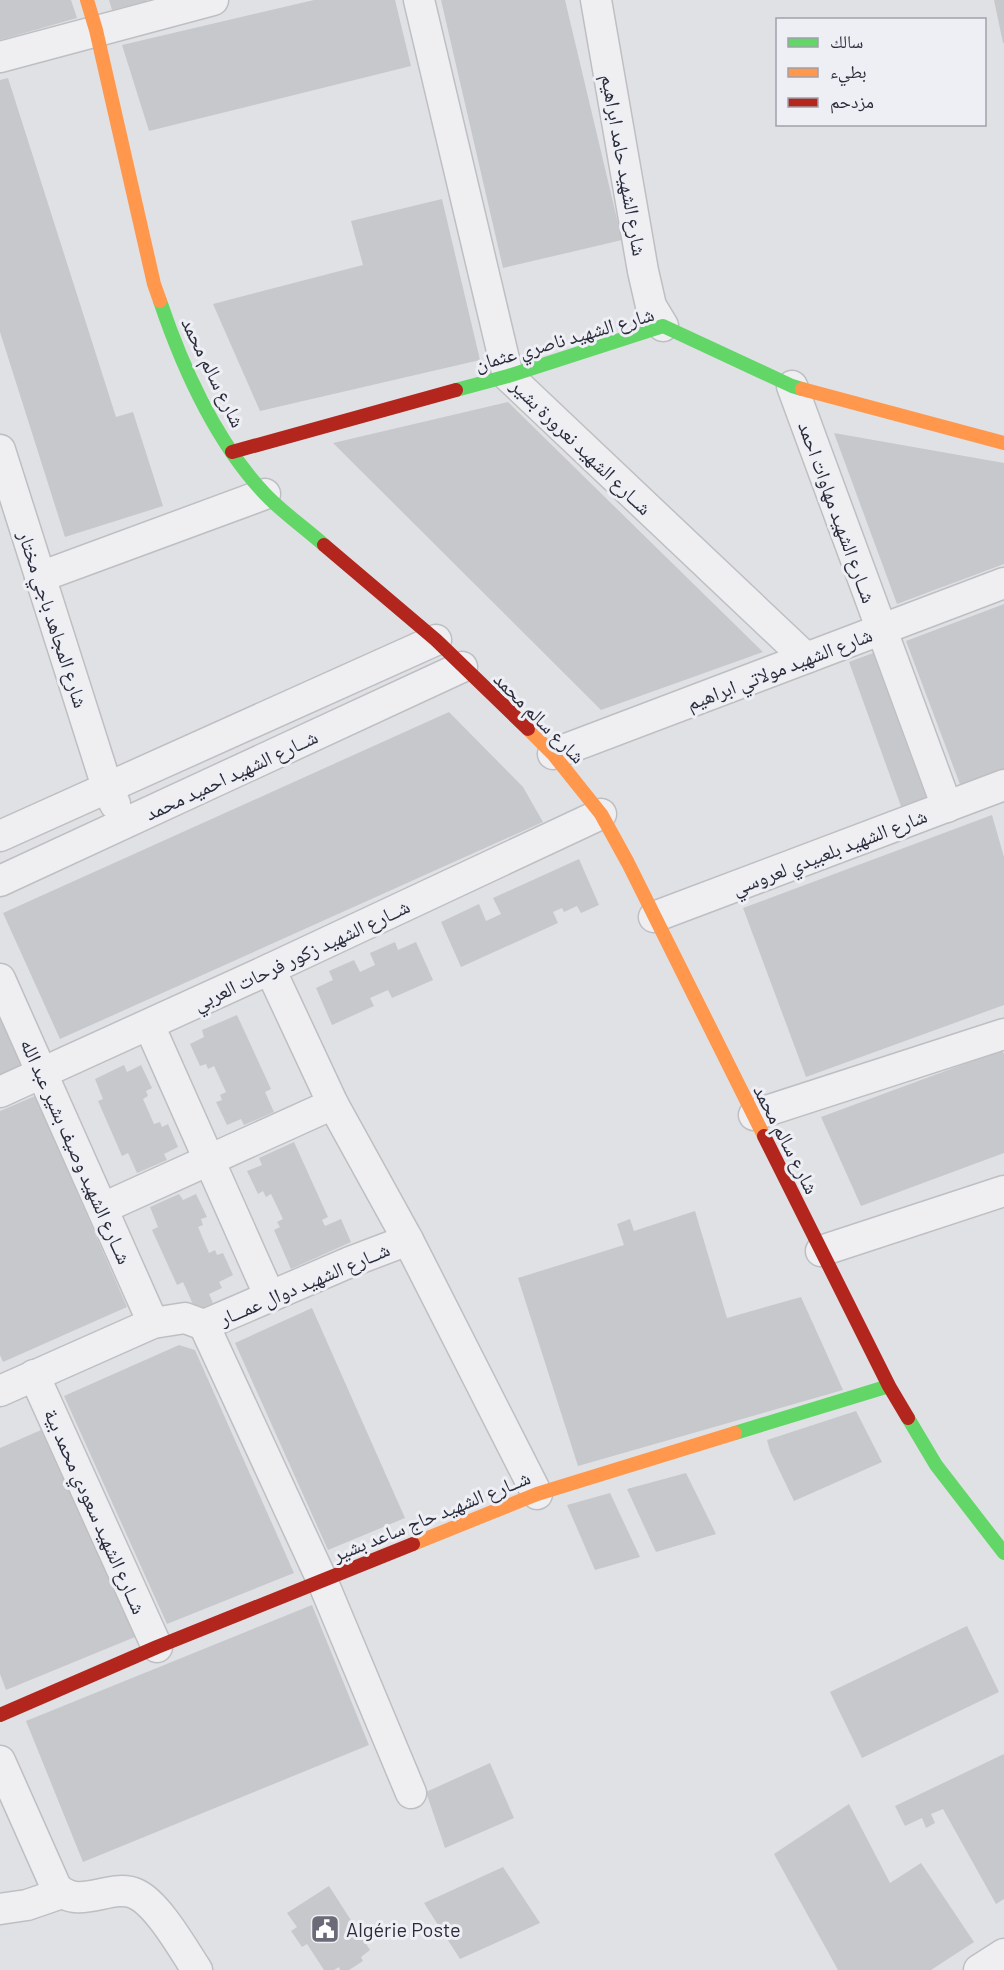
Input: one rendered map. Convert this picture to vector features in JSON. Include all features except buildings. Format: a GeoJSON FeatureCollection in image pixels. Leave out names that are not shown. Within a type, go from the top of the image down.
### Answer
{"type":"FeatureCollection","features":[{"type":"Feature","properties":{"kind":"street","name":"شارع سالم محمد"},"geometry":{"type":"LineString","coordinates":[[87,0],[158,294],[174,342],[206,408],[232,452],[265,494],[436,640],[554,754],[601,814],[628,863],[889,1386],[936,1465],[1004,1553]]}},
{"type":"Feature","properties":{"kind":"street"},"geometry":{"type":"LineString","coordinates":[[0,57],[213,0]]}},
{"type":"Feature","properties":{"kind":"street","name":"شــارع الشهيد نعرورة بشير"},"geometry":{"type":"LineString","coordinates":[[420,0],[508,376],[806,658]]}},
{"type":"Feature","properties":{"kind":"street","name":"شارع الشهيد حامد ابراهيم"},"geometry":{"type":"LineString","coordinates":[[596,0],[643,271],[651,306],[663,326]]}},
{"type":"Feature","properties":{"kind":"street","name":"شارع الشهيد ناصري عثمان"},"geometry":{"type":"LineString","coordinates":[[232,452],[508,376],[663,326],[792,386],[1004,443]]}},
{"type":"Feature","properties":{"kind":"street","name":"شــارع الشهيد مهاوات احمد"},"geometry":{"type":"LineString","coordinates":[[792,386],[947,807]]}},
{"type":"Feature","properties":{"kind":"street","name":"شارع المجاهد باجي مختار"},"geometry":{"type":"LineString","coordinates":[[0,450],[10,516],[40,577],[107,787],[123,824]]}},
{"type":"Feature","properties":{"kind":"street"},"geometry":{"type":"LineString","coordinates":[[40,577],[265,494]]}},
{"type":"Feature","properties":{"kind":"street","name":"شارع الشهيد مولاتي ابراهيم"},"geometry":{"type":"LineString","coordinates":[[554,754],[1004,583]]}},
{"type":"Feature","properties":{"kind":"street","name":"شــارع الشهيد احميد محمد"},"geometry":{"type":"LineString","coordinates":[[0,836],[436,640]]}},
{"type":"Feature","properties":{"kind":"street","name":"شــارع الشهيد احميد محمد"},"geometry":{"type":"LineString","coordinates":[[0,881],[462,667]]}},
{"type":"Feature","properties":{"kind":"street","name":"شارع الشهيد بلعبيدي لعروسي"},"geometry":{"type":"LineString","coordinates":[[654,917],[1004,785]]}},
{"type":"Feature","properties":{"kind":"street","name":"شــارع الشهيد زكور فرحات العربي"},"geometry":{"type":"LineString","coordinates":[[0,1092],[601,814]]}},
{"type":"Feature","properties":{"kind":"street"},"geometry":{"type":"LineString","coordinates":[[270,969],[333,1104],[408,1240],[537,1494]]}},
{"type":"Feature","properties":{"kind":"street","name":"شــارع الشهيد وصيف بشير عبد الله"},"geometry":{"type":"LineString","coordinates":[[0,979],[153,1323]]}},
{"type":"Feature","properties":{"kind":"street"},"geometry":{"type":"LineString","coordinates":[[149,1025],[270,1297]]}},
{"type":"Feature","properties":{"kind":"street"},"geometry":{"type":"LineString","coordinates":[[754,1115],[1004,1034]]}},
{"type":"Feature","properties":{"kind":"street"},"geometry":{"type":"LineString","coordinates":[[103,1209],[333,1104]]}},
{"type":"Feature","properties":{"kind":"street"},"geometry":{"type":"LineString","coordinates":[[822,1251],[1004,1191]]}},
{"type":"Feature","properties":{"kind":"street","name":"شــارع الشهيد دوال عمـــار"},"geometry":{"type":"LineString","coordinates":[[0,1391],[153,1323],[184,1318],[204,1324],[408,1240]]}},
{"type":"Feature","properties":{"kind":"street"},"geometry":{"type":"LineString","coordinates":[[204,1324],[322,1580],[411,1793]]}},
{"type":"Feature","properties":{"kind":"street","name":"شــارع الشهيد سعودي محمد بية"},"geometry":{"type":"LineString","coordinates":[[34,1375],[157,1647]]}},
{"type":"Feature","properties":{"kind":"street","name":"شــارع الشهيد حاج ساعد بشير"},"geometry":{"type":"LineString","coordinates":[[0,1715],[157,1647],[537,1494],[889,1386]]}},
{"type":"Feature","properties":{"kind":"street"},"geometry":{"type":"LineString","coordinates":[[0,1763],[56,1887],[62,1893],[78,1898],[114,1892],[135,1893],[154,1908],[197,1970]]}},
{"type":"Feature","properties":{"kind":"street"},"geometry":{"type":"LineString","coordinates":[[0,1909],[27,1905],[62,1893]]}},
{"type":"Feature","properties":{"kind":"street"},"geometry":{"type":"LineString","coordinates":[[979,1970],[1004,1954]]}},
{"type":"Feature","properties":{"kind":"traffic: fast"},"geometry":{"type":"LineString","coordinates":[[160,301],[190,378],[216,428],[231,451],[265,494],[324,545]]}},
{"type":"Feature","properties":{"kind":"traffic: fast"},"geometry":{"type":"LineString","coordinates":[[456,390],[508,376],[663,326],[802,389]]}},
{"type":"Feature","properties":{"kind":"traffic: fast"},"geometry":{"type":"LineString","coordinates":[[735,1433],[889,1386]]}},
{"type":"Feature","properties":{"kind":"traffic: fast"},"geometry":{"type":"LineString","coordinates":[[908,1418],[936,1465],[1004,1553]]}},
{"type":"Feature","properties":{"kind":"traffic: slow"},"geometry":{"type":"LineString","coordinates":[[87,0],[96,30],[154,284],[160,301]]}},
{"type":"Feature","properties":{"kind":"traffic: slow"},"geometry":{"type":"LineString","coordinates":[[802,389],[1004,443]]}},
{"type":"Feature","properties":{"kind":"traffic: slow"},"geometry":{"type":"LineString","coordinates":[[528,729],[553,754],[601,814],[628,863],[764,1136]]}},
{"type":"Feature","properties":{"kind":"traffic: slow"},"geometry":{"type":"LineString","coordinates":[[413,1544],[537,1494],[735,1433]]}},
{"type":"Feature","properties":{"kind":"traffic: jam"},"geometry":{"type":"LineString","coordinates":[[232,452],[456,390]]}},
{"type":"Feature","properties":{"kind":"traffic: jam"},"geometry":{"type":"LineString","coordinates":[[324,545],[436,640],[528,729]]}},
{"type":"Feature","properties":{"kind":"traffic: jam"},"geometry":{"type":"LineString","coordinates":[[764,1136],[889,1386],[908,1418]]}},
{"type":"Feature","properties":{"kind":"traffic: jam"},"geometry":{"type":"LineString","coordinates":[[0,1715],[157,1647],[413,1544]]}},
{"type":"Feature","properties":{"kind":"place","name":"Algérie Poste"},"geometry":{"type":"Point","coordinates":[325,1929]}}]}
